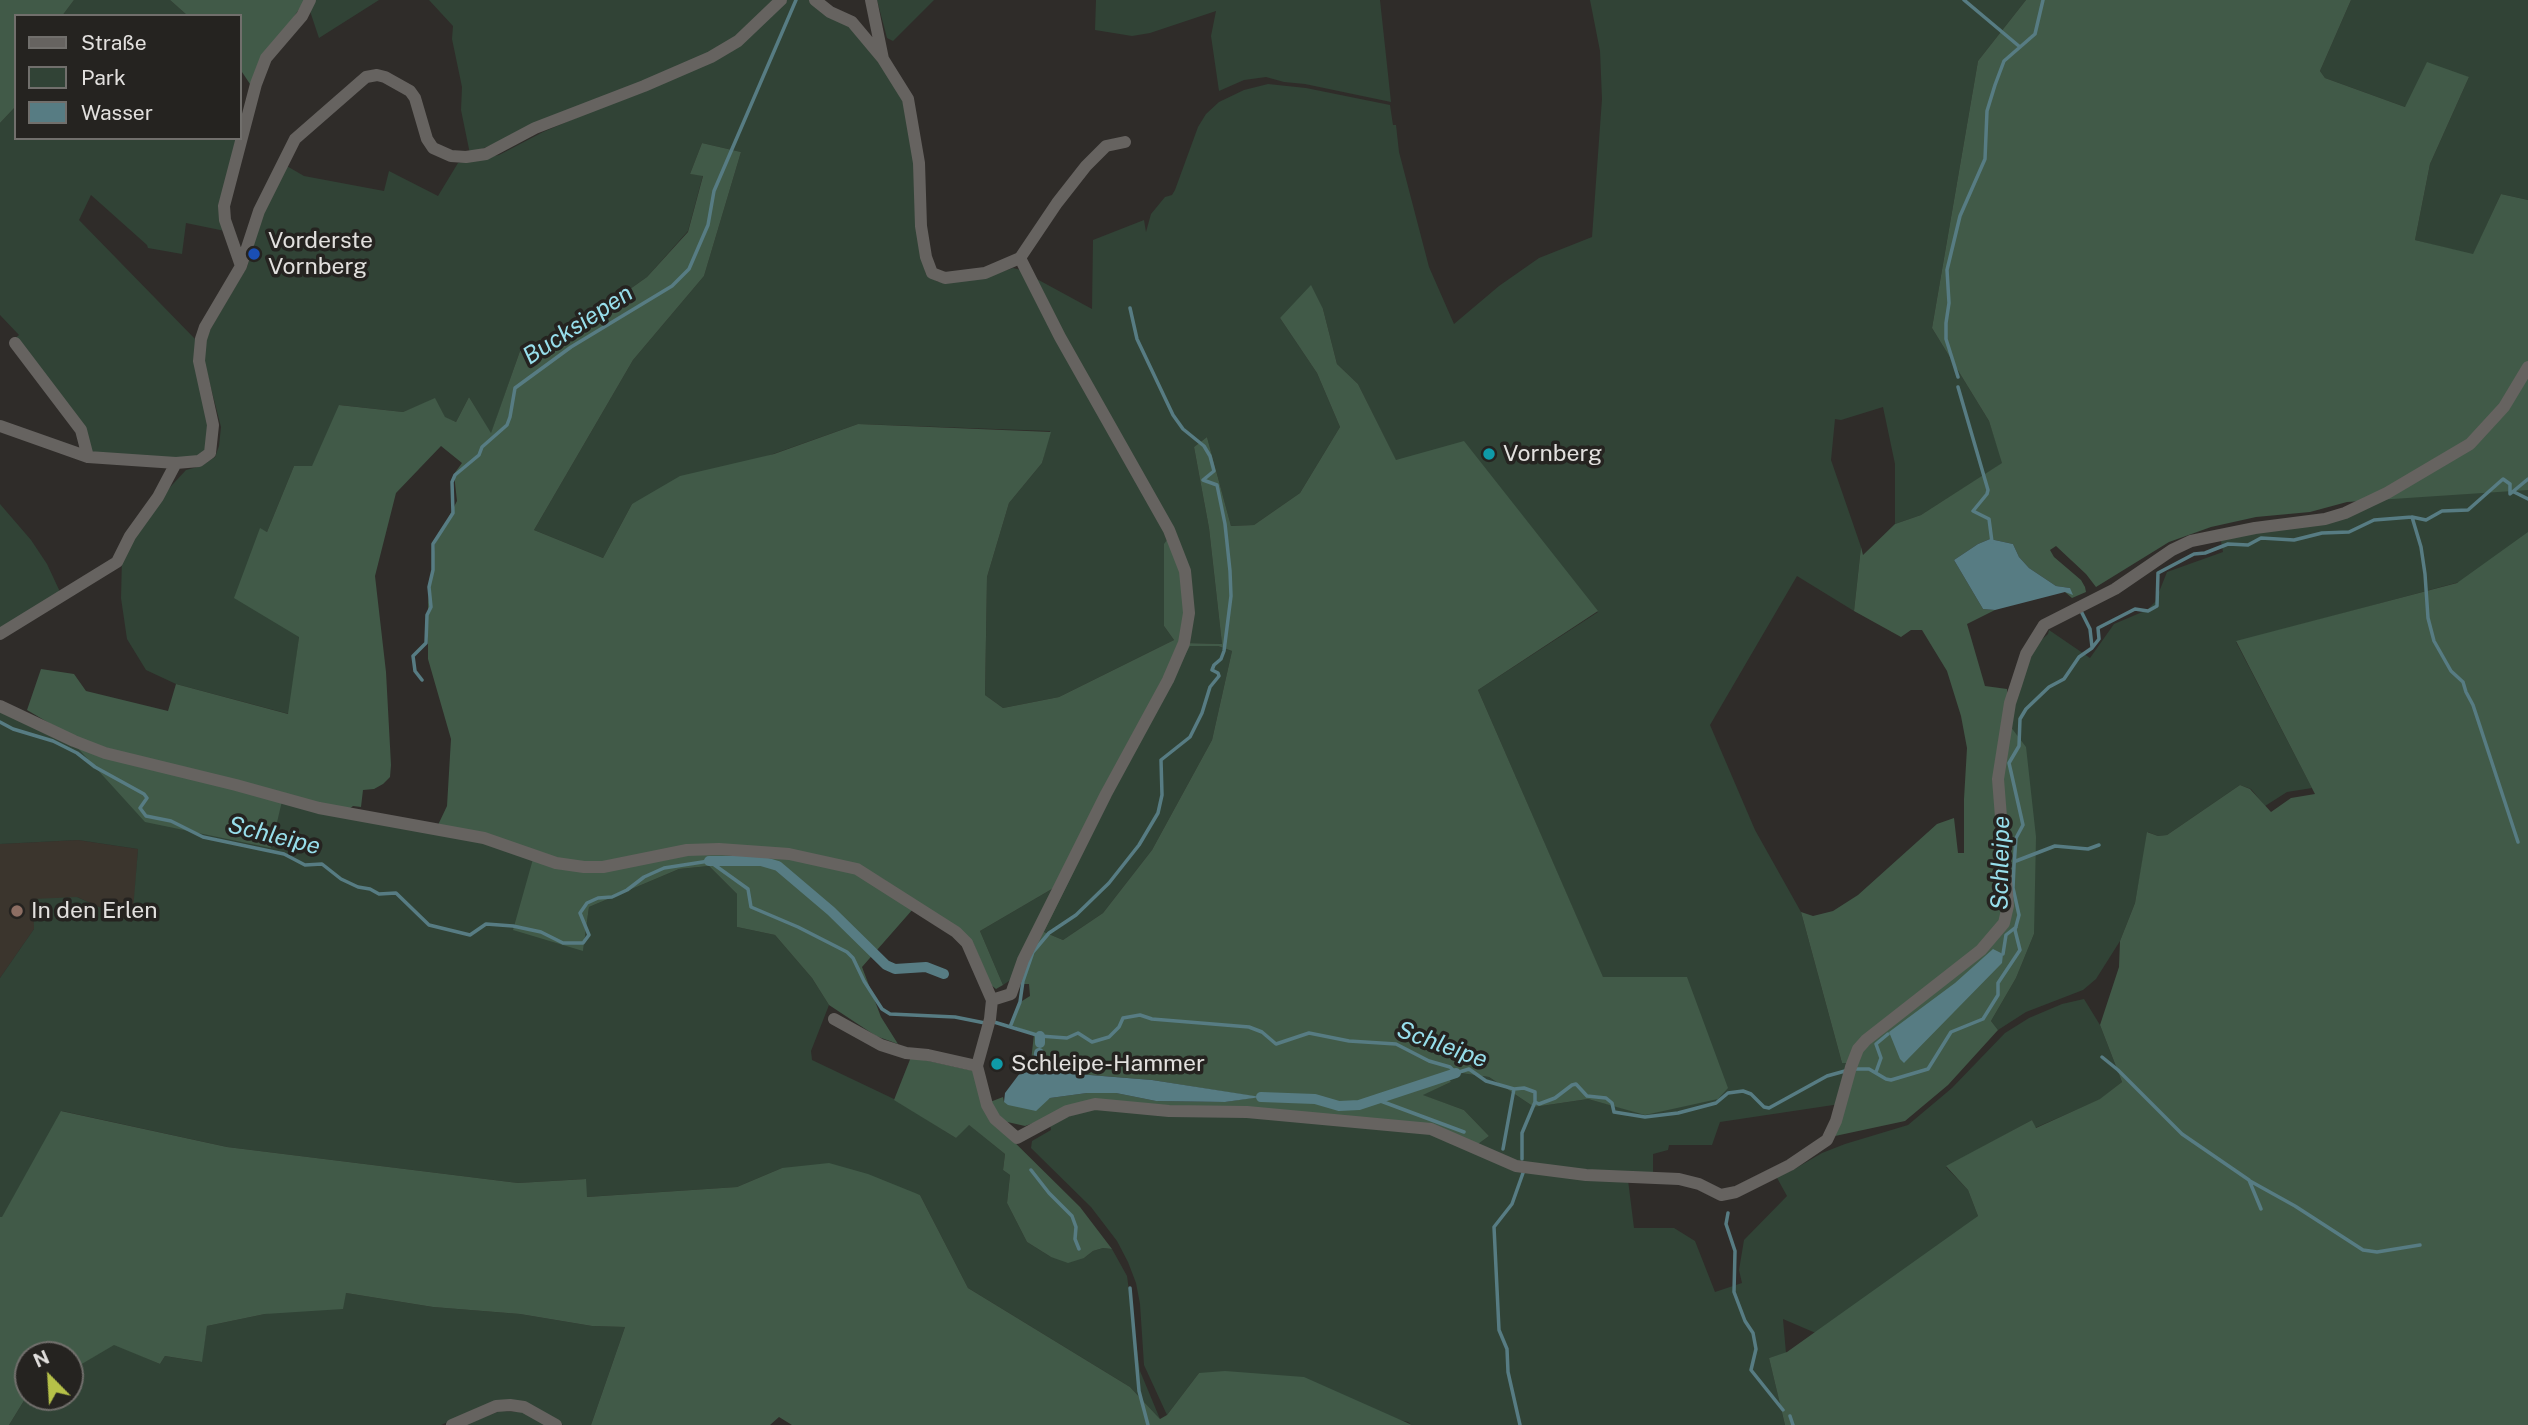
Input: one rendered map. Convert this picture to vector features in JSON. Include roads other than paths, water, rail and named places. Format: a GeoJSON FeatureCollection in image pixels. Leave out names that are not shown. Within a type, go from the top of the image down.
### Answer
{"type":"FeatureCollection","features":[{"type":"Feature","properties":{"kind":"street"},"geometry":{"type":"LineString","coordinates":[[242,135],[266,58],[302,16],[310,0]]}},
{"type":"Feature","properties":{"kind":"street"},"geometry":{"type":"LineString","coordinates":[[0,426],[88,457],[176,463],[199,461],[210,453],[214,425],[199,362],[205,327],[241,267],[259,211],[295,139],[366,78],[377,75],[385,77],[410,92],[415,98],[426,139],[433,148],[451,156],[466,157],[486,153],[535,128],[711,57],[738,41],[780,0]]}},
{"type":"Feature","properties":{"kind":"street"},"geometry":{"type":"LineString","coordinates":[[815,0],[830,12],[852,22],[883,59],[908,99],[919,163],[921,226],[926,257],[932,273],[945,278],[985,273],[1020,257],[1086,166],[1106,146],[1125,142]]}},
{"type":"Feature","properties":{"kind":"street"},"geometry":{"type":"LineString","coordinates":[[871,0],[883,59]]}},
{"type":"Feature","properties":{"kind":"street"},"geometry":{"type":"LineString","coordinates":[[240,140],[224,206],[225,220],[241,267]]}},
{"type":"Feature","properties":{"kind":"street"},"geometry":{"type":"LineString","coordinates":[[992,1000],[1011,994],[1023,960],[1094,818],[1168,680],[1184,643],[1189,613],[1185,571],[1169,530],[1060,337],[1020,257]]}},
{"type":"Feature","properties":{"kind":"street"},"geometry":{"type":"LineString","coordinates":[[15,343],[81,430],[88,457]]}},
{"type":"Feature","properties":{"kind":"street"},"geometry":{"type":"LineString","coordinates":[[0,706],[105,753],[319,808],[484,838],[556,863],[603,867],[687,850],[719,849],[789,854],[847,867],[875,879],[956,932],[971,950],[992,1000],[989,1023],[977,1066],[986,1105],[996,1119],[1017,1138],[1067,1111],[1095,1104],[1169,1111],[1247,1112],[1431,1129],[1516,1166],[1586,1175],[1679,1179],[1699,1184],[1721,1195],[1736,1192],[1790,1165],[1827,1140],[1836,1121],[1858,1049],[1981,950],[2004,923],[2008,906],[1998,779],[2010,704],[2026,654],[2044,625],[2115,589],[2172,550],[2191,541],[2255,527],[2325,519],[2387,493],[2470,444],[2504,407],[2528,367]]}},
{"type":"Feature","properties":{"kind":"street"},"geometry":{"type":"LineString","coordinates":[[0,634],[117,562],[130,536],[158,497],[176,463]]}},
{"type":"Feature","properties":{"kind":"street"},"geometry":{"type":"LineString","coordinates":[[834,1019],[881,1045],[906,1053],[977,1066]]}},
{"type":"Feature","properties":{"kind":"street"},"geometry":{"type":"LineString","coordinates":[[452,1425],[496,1406],[510,1405],[524,1407],[556,1425]]}},
{"type":"Feature","properties":{"kind":"water"},"geometry":{"type":"Polygon","coordinates":[[[1990,539],[2013,544],[2019,557],[2029,568],[2056,586],[2070,588],[2073,595],[2065,592],[1995,610],[1983,609],[1954,560],[1990,539]]]}},
{"type":"Feature","properties":{"kind":"water"},"geometry":{"type":"Polygon","coordinates":[[[1993,949],[2003,954],[2002,963],[1904,1063],[1889,1032],[1955,983],[1993,949]]]}},
{"type":"Feature","properties":{"kind":"water"},"geometry":{"type":"Polygon","coordinates":[[[1040,1071],[1152,1080],[1261,1097],[1225,1102],[1156,1101],[1116,1093],[1087,1093],[1050,1098],[1036,1111],[1004,1102],[1005,1093],[1020,1073],[1040,1071]]]}},
{"type":"Feature","properties":{"kind":"waterway","name":"Bucksiepen"},"geometry":{"type":"LineString","coordinates":[[422,680],[415,671],[413,656],[426,643],[427,615],[431,607],[429,587],[433,570],[433,544],[453,513],[452,482],[455,475],[479,455],[482,447],[507,425],[515,388],[571,347],[672,286],[689,269],[708,225],[714,191],[796,0]]}},
{"type":"Feature","properties":{"kind":"waterway"},"geometry":{"type":"LineString","coordinates":[[1964,0],[2020,47]]}},
{"type":"Feature","properties":{"kind":"waterway"},"geometry":{"type":"LineString","coordinates":[[1958,377],[1946,339],[1949,303],[1947,270],[1960,216],[1985,159],[1987,111],[1995,85],[2004,61],[2035,34],[2043,0]]}},
{"type":"Feature","properties":{"kind":"waterway"},"geometry":{"type":"LineString","coordinates":[[1010,1027],[1020,1002],[1023,981],[1033,952],[1049,933],[1076,915],[1109,883],[1139,845],[1158,813],[1162,795],[1161,760],[1190,737],[1202,713],[1210,687],[1219,676],[1212,670],[1224,651],[1231,596],[1230,571],[1217,485],[1203,480],[1214,471],[1210,456],[1204,446],[1183,429],[1173,415],[1137,339],[1130,308]]}},
{"type":"Feature","properties":{"kind":"waterway"},"geometry":{"type":"LineString","coordinates":[[1958,387],[1988,490],[1973,511],[1989,519],[1992,542]]}},
{"type":"Feature","properties":{"kind":"waterway","name":"Schleipe"},"geometry":{"type":"LineString","coordinates":[[1853,1069],[1869,1069],[1891,1080],[1928,1069],[1951,1032],[1983,1019],[1998,995],[1998,983],[2020,950],[2015,930],[2019,915],[2013,888],[2016,838],[2023,825],[2009,763],[2019,746],[2020,719],[2026,709],[2049,687],[2064,679],[2079,657],[2092,648],[2099,639],[2098,628],[2135,609],[2148,611],[2157,606],[2158,573],[2194,554],[2205,553],[2228,544],[2248,545],[2261,538],[2294,540],[2322,533],[2349,532],[2374,520],[2412,517],[2426,520],[2442,511],[2468,510],[2503,479],[2510,484],[2510,494],[2528,479]]}},
{"type":"Feature","properties":{"kind":"waterway"},"geometry":{"type":"LineString","coordinates":[[2514,492],[2528,499]]}},
{"type":"Feature","properties":{"kind":"waterway"},"geometry":{"type":"LineString","coordinates":[[2412,517],[2421,547],[2428,618],[2434,641],[2451,671],[2463,682],[2473,705],[2518,842]]}},
{"type":"Feature","properties":{"kind":"waterway"},"geometry":{"type":"LineString","coordinates":[[2081,611],[2090,629],[2092,647]]}},
{"type":"Feature","properties":{"kind":"waterway","name":"Schleipe"},"geometry":{"type":"LineString","coordinates":[[0,722],[13,729],[53,741],[144,794],[147,798],[140,808],[146,816],[171,821],[203,837],[284,854],[305,865],[322,864],[341,879],[358,887],[379,894],[396,893],[429,925],[470,935],[486,924],[541,932],[563,943],[583,943],[589,935],[580,913],[587,903],[598,898],[612,897],[664,868],[709,861],[748,889],[751,907],[847,952],[882,1009],[890,1014],[994,1022],[1040,1036],[1067,1038],[1078,1033],[1092,1042],[1109,1037],[1119,1027],[1123,1018],[1140,1015],[1152,1019],[1249,1027],[1262,1032],[1276,1044],[1309,1033],[1349,1041],[1396,1044],[1429,1061],[1450,1067],[1456,1073],[1469,1069],[1486,1081],[1535,1092],[1535,1102],[1539,1104],[1555,1098],[1576,1084],[1587,1096],[1606,1098],[1612,1103],[1614,1112],[1645,1117],[1678,1113],[1716,1103],[1728,1093],[1743,1091],[1769,1108],[1827,1076],[1845,1071]]}},
{"type":"Feature","properties":{"kind":"waterway"},"geometry":{"type":"LineString","coordinates":[[2016,861],[2055,846],[2088,849],[2099,845]]}},
{"type":"Feature","properties":{"kind":"waterway"},"geometry":{"type":"LineString","coordinates":[[709,861],[761,861],[778,866],[831,911],[886,965],[895,969],[926,967],[944,974]]}},
{"type":"Feature","properties":{"kind":"waterway"},"geometry":{"type":"LineString","coordinates":[[2003,954],[2006,935],[2016,927]]}},
{"type":"Feature","properties":{"kind":"waterway"},"geometry":{"type":"LineString","coordinates":[[1876,1072],[1881,1058],[1876,1044],[1888,1034]]}},
{"type":"Feature","properties":{"kind":"waterway","name":"Schleipe"},"geometry":{"type":"LineString","coordinates":[[1040,1036],[1040,1043]]}},
{"type":"Feature","properties":{"kind":"waterway"},"geometry":{"type":"LineString","coordinates":[[1037,1072],[1039,1053]]}},
{"type":"Feature","properties":{"kind":"waterway"},"geometry":{"type":"LineString","coordinates":[[2102,1057],[2182,1134],[2249,1180],[2261,1209]]}},
{"type":"Feature","properties":{"kind":"waterway"},"geometry":{"type":"LineString","coordinates":[[1261,1097],[1315,1099],[1339,1106],[1359,1105],[1456,1073]]}},
{"type":"Feature","properties":{"kind":"waterway"},"geometry":{"type":"LineString","coordinates":[[1503,1149],[1514,1089]]}},
{"type":"Feature","properties":{"kind":"waterway"},"geometry":{"type":"LineString","coordinates":[[1378,1100],[1464,1132]]}},
{"type":"Feature","properties":{"kind":"waterway"},"geometry":{"type":"LineString","coordinates":[[1522,1159],[1522,1133],[1535,1102]]}},
{"type":"Feature","properties":{"kind":"waterway"},"geometry":{"type":"LineString","coordinates":[[1031,1170],[1072,1216],[1079,1249]]}},
{"type":"Feature","properties":{"kind":"waterway"},"geometry":{"type":"LineString","coordinates":[[1520,1425],[1508,1372],[1507,1349],[1499,1330],[1494,1227],[1512,1204],[1523,1173]]}},
{"type":"Feature","properties":{"kind":"waterway"},"geometry":{"type":"LineString","coordinates":[[2250,1181],[2295,1206],[2363,1250],[2377,1252],[2420,1245]]}},
{"type":"Feature","properties":{"kind":"waterway"},"geometry":{"type":"LineString","coordinates":[[1728,1213],[1726,1224],[1735,1251],[1734,1292],[1745,1321],[1753,1333],[1756,1349],[1751,1370],[1783,1410]]}},
{"type":"Feature","properties":{"kind":"waterway"},"geometry":{"type":"LineString","coordinates":[[1130,1288],[1139,1391],[1148,1425]]}},
{"type":"Feature","properties":{"kind":"waterway"},"geometry":{"type":"LineString","coordinates":[[1790,1416],[1793,1425]]}},
{"type":"Feature","properties":{"kind":"place","name":"Vorderste Vornberg"},"geometry":{"type":"Point","coordinates":[254,254]}},
{"type":"Feature","properties":{"kind":"place","name":"Vornberg"},"geometry":{"type":"Point","coordinates":[1489,454]}},
{"type":"Feature","properties":{"kind":"place","name":"In den Erlen"},"geometry":{"type":"Point","coordinates":[17,911]}},
{"type":"Feature","properties":{"kind":"place","name":"Schleipe-Hammer"},"geometry":{"type":"Point","coordinates":[997,1064]}}]}
